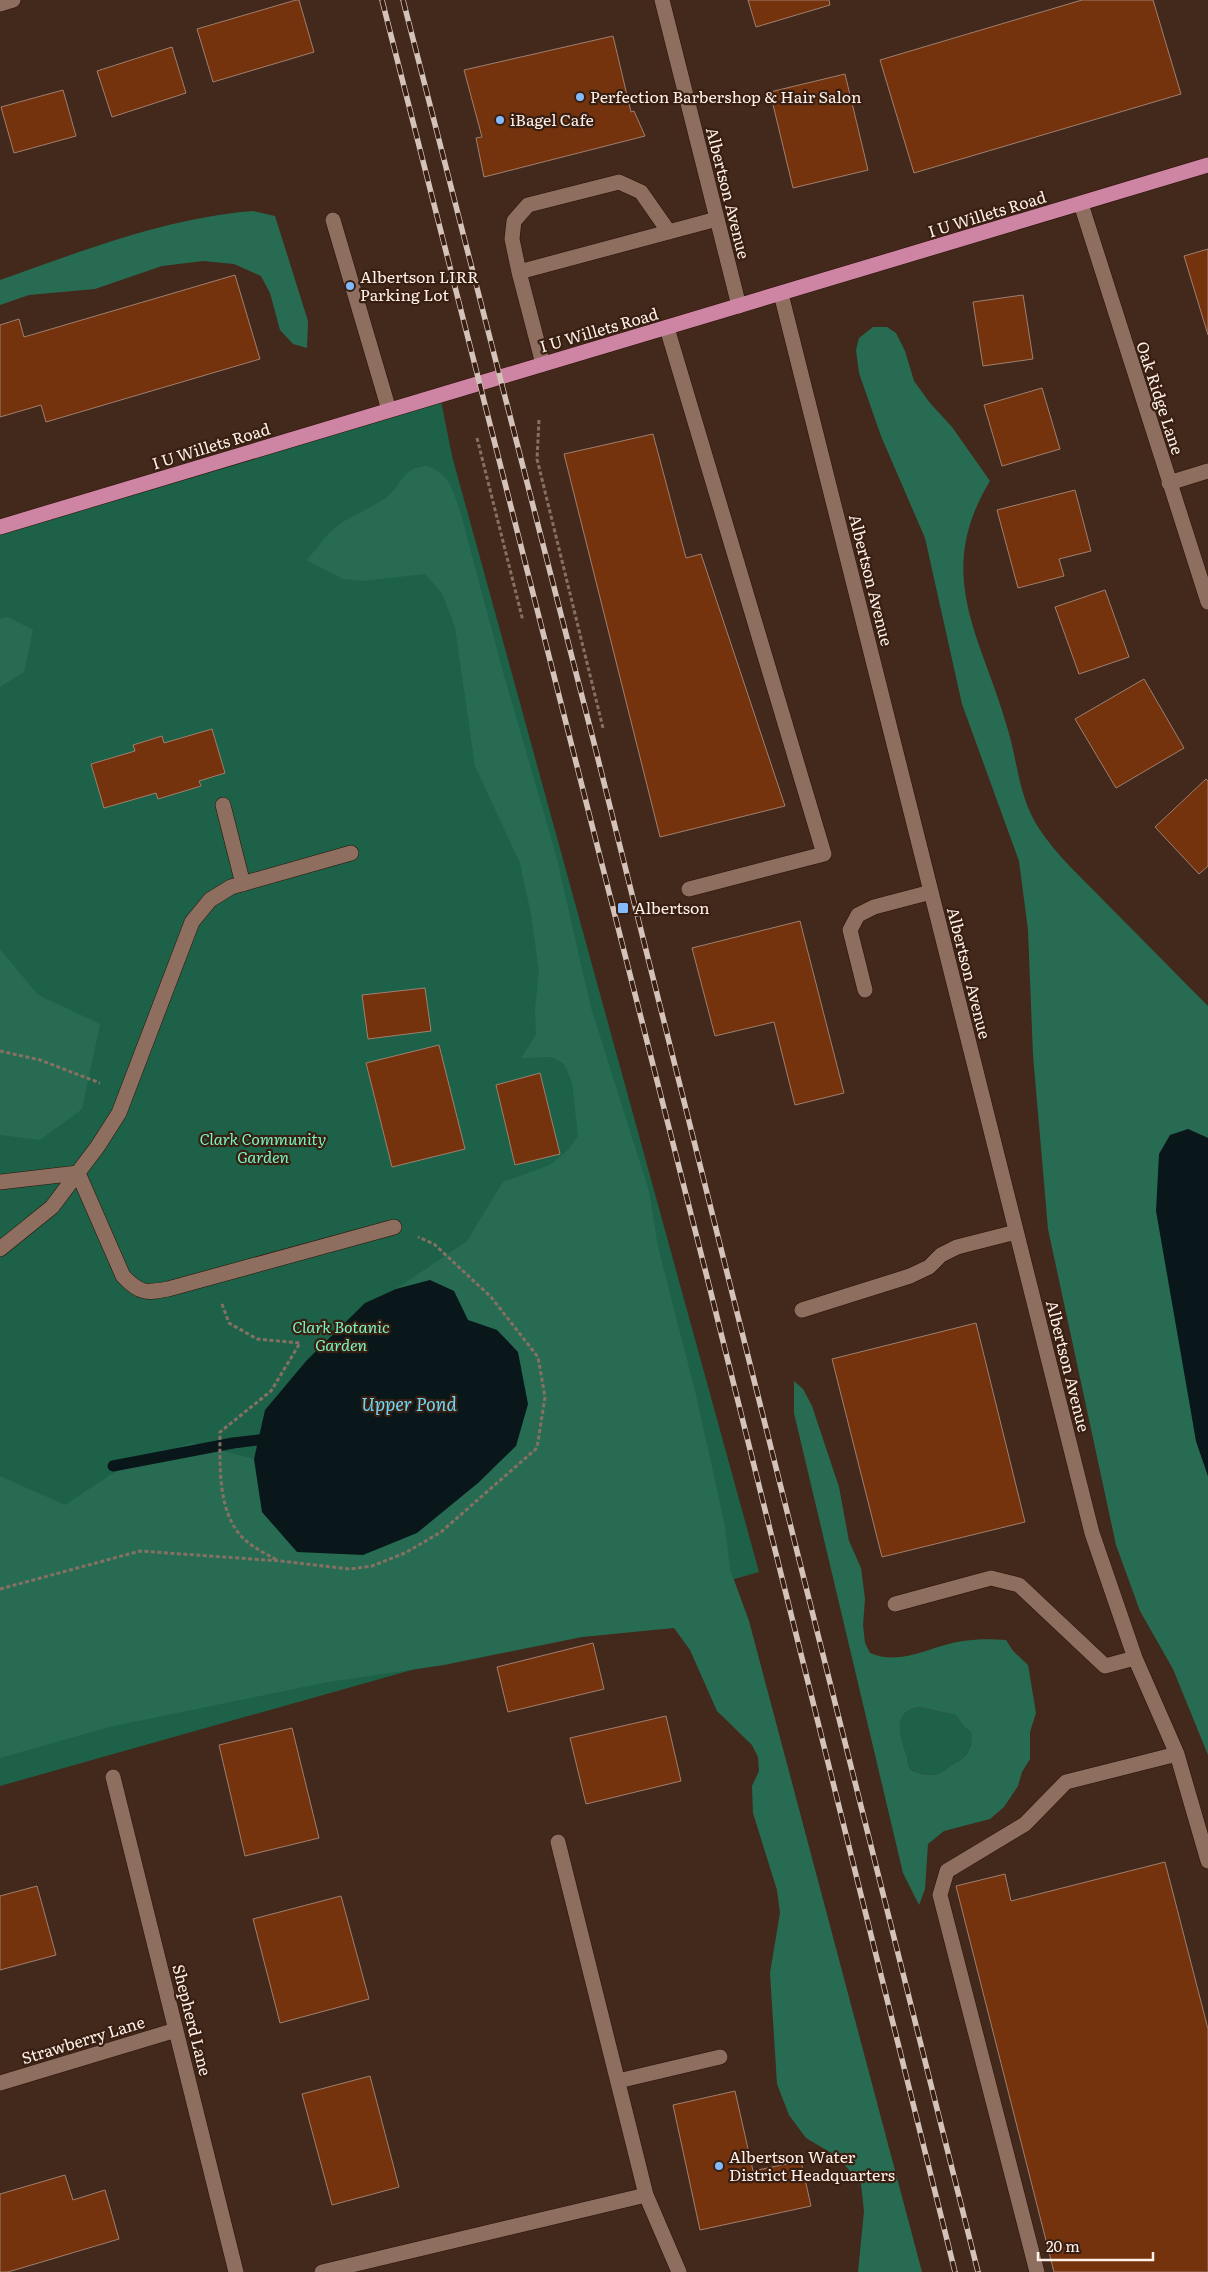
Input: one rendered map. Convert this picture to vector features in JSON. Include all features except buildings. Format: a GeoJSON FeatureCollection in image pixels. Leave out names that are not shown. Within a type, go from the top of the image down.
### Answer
{"type":"FeatureCollection","features":[{"type":"Feature","properties":{"kind":"main road","name":"I U Willets Road"},"geometry":{"type":"LineString","coordinates":[[0,527],[1208,165]]}},
{"type":"Feature","properties":{"kind":"street"},"geometry":{"type":"LineString","coordinates":[[0,4],[13,0]]}},
{"type":"Feature","properties":{"kind":"street","name":"Albertson Avenue"},"geometry":{"type":"LineString","coordinates":[[662,0],[739,306]]}},
{"type":"Feature","properties":{"kind":"street"},"geometry":{"type":"LineString","coordinates":[[543,364],[512,239],[514,221],[528,205],[619,182],[641,192],[669,232]]}},
{"type":"Feature","properties":{"kind":"street","name":"Oak Ridge Lane"},"geometry":{"type":"LineString","coordinates":[[1081,204],[1208,602]]}},
{"type":"Feature","properties":{"kind":"street"},"geometry":{"type":"LineString","coordinates":[[519,272],[717,219]]}},
{"type":"Feature","properties":{"kind":"street"},"geometry":{"type":"LineString","coordinates":[[333,220],[389,410]]}},
{"type":"Feature","properties":{"kind":"street","name":"Albertson Avenue"},"geometry":{"type":"LineString","coordinates":[[781,294],[1092,1533],[1134,1658],[1177,1754],[1208,1861]]}},
{"type":"Feature","properties":{"kind":"street"},"geometry":{"type":"LineString","coordinates":[[667,328],[824,854],[689,889]]}},
{"type":"Feature","properties":{"kind":"street"},"geometry":{"type":"LineString","coordinates":[[1169,483],[1208,471]]}},
{"type":"Feature","properties":{"kind":"street"},"geometry":{"type":"LineString","coordinates":[[224,805],[243,884]]}},
{"type":"Feature","properties":{"kind":"street"},"geometry":{"type":"LineString","coordinates":[[0,1249],[52,1207],[98,1146],[119,1114],[192,922],[210,900],[231,887],[351,853]]}},
{"type":"Feature","properties":{"kind":"street"},"geometry":{"type":"LineString","coordinates":[[865,990],[850,930],[858,915],[874,907],[931,892]]}},
{"type":"Feature","properties":{"kind":"street"},"geometry":{"type":"LineString","coordinates":[[0,1182],[78,1173]]}},
{"type":"Feature","properties":{"kind":"street"},"geometry":{"type":"LineString","coordinates":[[78,1173],[123,1276],[133,1287],[146,1293],[212,1277],[394,1227]]}},
{"type":"Feature","properties":{"kind":"street"},"geometry":{"type":"LineString","coordinates":[[802,1310],[910,1276],[928,1267],[941,1255],[957,1248],[1016,1232]]}},
{"type":"Feature","properties":{"kind":"street"},"geometry":{"type":"LineString","coordinates":[[894,1604],[991,1578],[1019,1585],[1105,1666],[1134,1658]]}},
{"type":"Feature","properties":{"kind":"street"},"geometry":{"type":"LineString","coordinates":[[1037,2272],[940,1895],[947,1871],[1025,1824],[1066,1782],[1177,1754]]}},
{"type":"Feature","properties":{"kind":"street","name":"Shepherd Lane"},"geometry":{"type":"LineString","coordinates":[[113,1777],[236,2272]]}},
{"type":"Feature","properties":{"kind":"street"},"geometry":{"type":"LineString","coordinates":[[558,1842],[646,2195],[680,2272]]}},
{"type":"Feature","properties":{"kind":"street","name":"Strawberry Lane"},"geometry":{"type":"LineString","coordinates":[[0,2083],[176,2030]]}},
{"type":"Feature","properties":{"kind":"street"},"geometry":{"type":"LineString","coordinates":[[618,2081],[720,2057]]}},
{"type":"Feature","properties":{"kind":"street"},"geometry":{"type":"LineString","coordinates":[[322,2272],[646,2195]]}},
{"type":"Feature","properties":{"kind":"path"},"geometry":{"type":"LineString","coordinates":[[539,420],[537,459],[603,728]]}},
{"type":"Feature","properties":{"kind":"path"},"geometry":{"type":"LineString","coordinates":[[477,438],[523,621]]}},
{"type":"Feature","properties":{"kind":"path"},"geometry":{"type":"LineString","coordinates":[[0,1052],[40,1060],[127,1093]]}},
{"type":"Feature","properties":{"kind":"path"},"geometry":{"type":"LineString","coordinates":[[0,1589],[140,1551],[280,1561],[350,1569],[372,1566],[405,1553],[441,1532],[537,1448],[545,1397],[538,1358],[491,1297],[434,1244],[394,1227]]}},
{"type":"Feature","properties":{"kind":"path"},"geometry":{"type":"LineString","coordinates":[[212,1277],[229,1323],[257,1339],[300,1343],[271,1391],[220,1432],[224,1504],[228,1518],[250,1544],[280,1561]]}},
{"type":"Feature","properties":{"kind":"green space"},"geometry":{"type":"Polygon","coordinates":[[[253,211],[275,216],[308,321],[307,348],[293,344],[280,330],[270,293],[261,276],[234,264],[203,261],[162,266],[95,289],[29,295],[0,305],[0,280],[93,247],[156,228],[221,215],[253,211]]]}},
{"type":"Feature","properties":{"kind":"green space"},"geometry":{"type":"Polygon","coordinates":[[[873,327],[887,327],[896,333],[905,351],[914,381],[930,403],[952,427],[990,481],[973,515],[965,547],[964,578],[968,607],[976,636],[998,697],[1023,792],[1032,816],[1045,837],[1070,866],[1208,1006],[1208,1138],[1188,1129],[1184,1360],[1196,1441],[1208,1476],[1208,1755],[1173,1669],[1140,1611],[1116,1545],[1048,1229],[1033,1055],[1028,930],[1019,861],[962,704],[925,538],[881,436],[859,373],[856,350],[859,338],[873,327]]]}},
{"type":"Feature","properties":{"kind":"green space","name":"Clark Botanic Garden"},"geometry":{"type":"Polygon","coordinates":[[[440,396],[452,456],[759,1572],[0,1786],[0,529],[440,396]]]}},
{"type":"Feature","properties":{"kind":"green space"},"geometry":{"type":"Polygon","coordinates":[[[427,466],[445,477],[459,507],[503,672],[556,855],[591,1008],[649,1191],[658,1247],[697,1399],[725,1526],[730,1569],[749,1621],[922,2272],[858,2272],[864,2211],[861,2184],[838,2157],[806,2138],[789,2115],[777,2084],[770,1973],[780,1913],[777,1890],[753,1813],[752,1786],[759,1771],[758,1757],[752,1745],[717,1711],[690,1650],[674,1628],[582,1637],[444,1665],[328,1682],[109,1727],[0,1758],[0,1476],[65,1505],[127,1464],[192,1443],[254,1459],[262,1512],[478,1483],[516,1446],[528,1404],[497,1330],[468,1320],[454,1291],[430,1280],[396,1289],[467,1241],[503,1182],[550,1165],[567,1151],[578,1136],[572,1082],[564,1064],[552,1057],[521,1058],[536,1035],[535,1009],[539,971],[531,914],[520,863],[475,766],[455,627],[442,593],[425,574],[363,581],[343,579],[306,560],[337,526],[384,499],[411,470],[427,466]]]}},
{"type":"Feature","properties":{"kind":"green space"},"geometry":{"type":"Polygon","coordinates":[[[8,617],[33,630],[24,672],[0,687],[0,619],[8,617]]]}},
{"type":"Feature","properties":{"kind":"green space"},"geometry":{"type":"Polygon","coordinates":[[[0,949],[38,995],[100,1024],[82,1109],[40,1140],[0,1135],[0,949]]]}},
{"type":"Feature","properties":{"kind":"green space"},"geometry":{"type":"Polygon","coordinates":[[[794,1381],[803,1389],[812,1406],[839,1487],[849,1541],[861,1568],[865,1599],[863,1625],[865,1643],[870,1653],[893,1658],[916,1654],[963,1641],[984,1639],[1006,1640],[1013,1651],[1028,1665],[1036,1713],[1030,1732],[1030,1759],[1022,1772],[1018,1786],[1004,1807],[990,1819],[944,1831],[928,1844],[925,1889],[919,1905],[903,1873],[794,1413],[794,1381]],[[919,1707],[904,1714],[901,1719],[900,1733],[911,1769],[922,1774],[938,1774],[966,1755],[970,1747],[971,1732],[964,1727],[956,1715],[919,1707]]]}},
{"type":"Feature","properties":{"kind":"green space"},"geometry":{"type":"Polygon","coordinates":[[[919,1707],[956,1715],[964,1727],[971,1732],[970,1747],[966,1755],[935,1775],[918,1773],[909,1767],[900,1733],[901,1719],[904,1714],[919,1707]]]}},
{"type":"Feature","properties":{"kind":"water"},"geometry":{"type":"Polygon","coordinates":[[[1188,1129],[1208,1138],[1208,1476],[1196,1441],[1156,1211],[1159,1154],[1170,1135],[1188,1129]]]}},
{"type":"Feature","properties":{"kind":"water","name":"Upper Pond"},"geometry":{"type":"Polygon","coordinates":[[[430,1280],[454,1291],[468,1320],[497,1330],[518,1352],[528,1404],[516,1446],[478,1483],[417,1533],[363,1555],[297,1552],[262,1512],[254,1459],[265,1410],[307,1360],[365,1303],[396,1289],[430,1280]]]}},
{"type":"Feature","properties":{"kind":"waterway"},"geometry":{"type":"LineString","coordinates":[[113,1466],[233,1443],[274,1438]]}},
{"type":"Feature","properties":{"kind":"railway"},"geometry":{"type":"LineString","coordinates":[[382,0],[709,1285],[955,2272]]}},
{"type":"Feature","properties":{"kind":"railway"},"geometry":{"type":"LineString","coordinates":[[403,0],[593,739],[978,2272]]}},
{"type":"Feature","properties":{"kind":"place","name":"Perfection Barbershop & Hair Salon"},"geometry":{"type":"Point","coordinates":[580,97]}},
{"type":"Feature","properties":{"kind":"place","name":"iBagel Cafe"},"geometry":{"type":"Point","coordinates":[500,120]}},
{"type":"Feature","properties":{"kind":"place","name":"Albertson LIRR Parking Lot"},"geometry":{"type":"Point","coordinates":[350,286]}},
{"type":"Feature","properties":{"kind":"place","name":"Albertson"},"geometry":{"type":"Point","coordinates":[623,908]}},
{"type":"Feature","properties":{"kind":"place","name":"Albertson Water District Headquarters"},"geometry":{"type":"Point","coordinates":[719,2166]}},
{"type":"Feature","properties":{"kind":"park label","name":"Clark Community Garden"},"geometry":{"type":"Point","coordinates":[263,1148]}}]}
